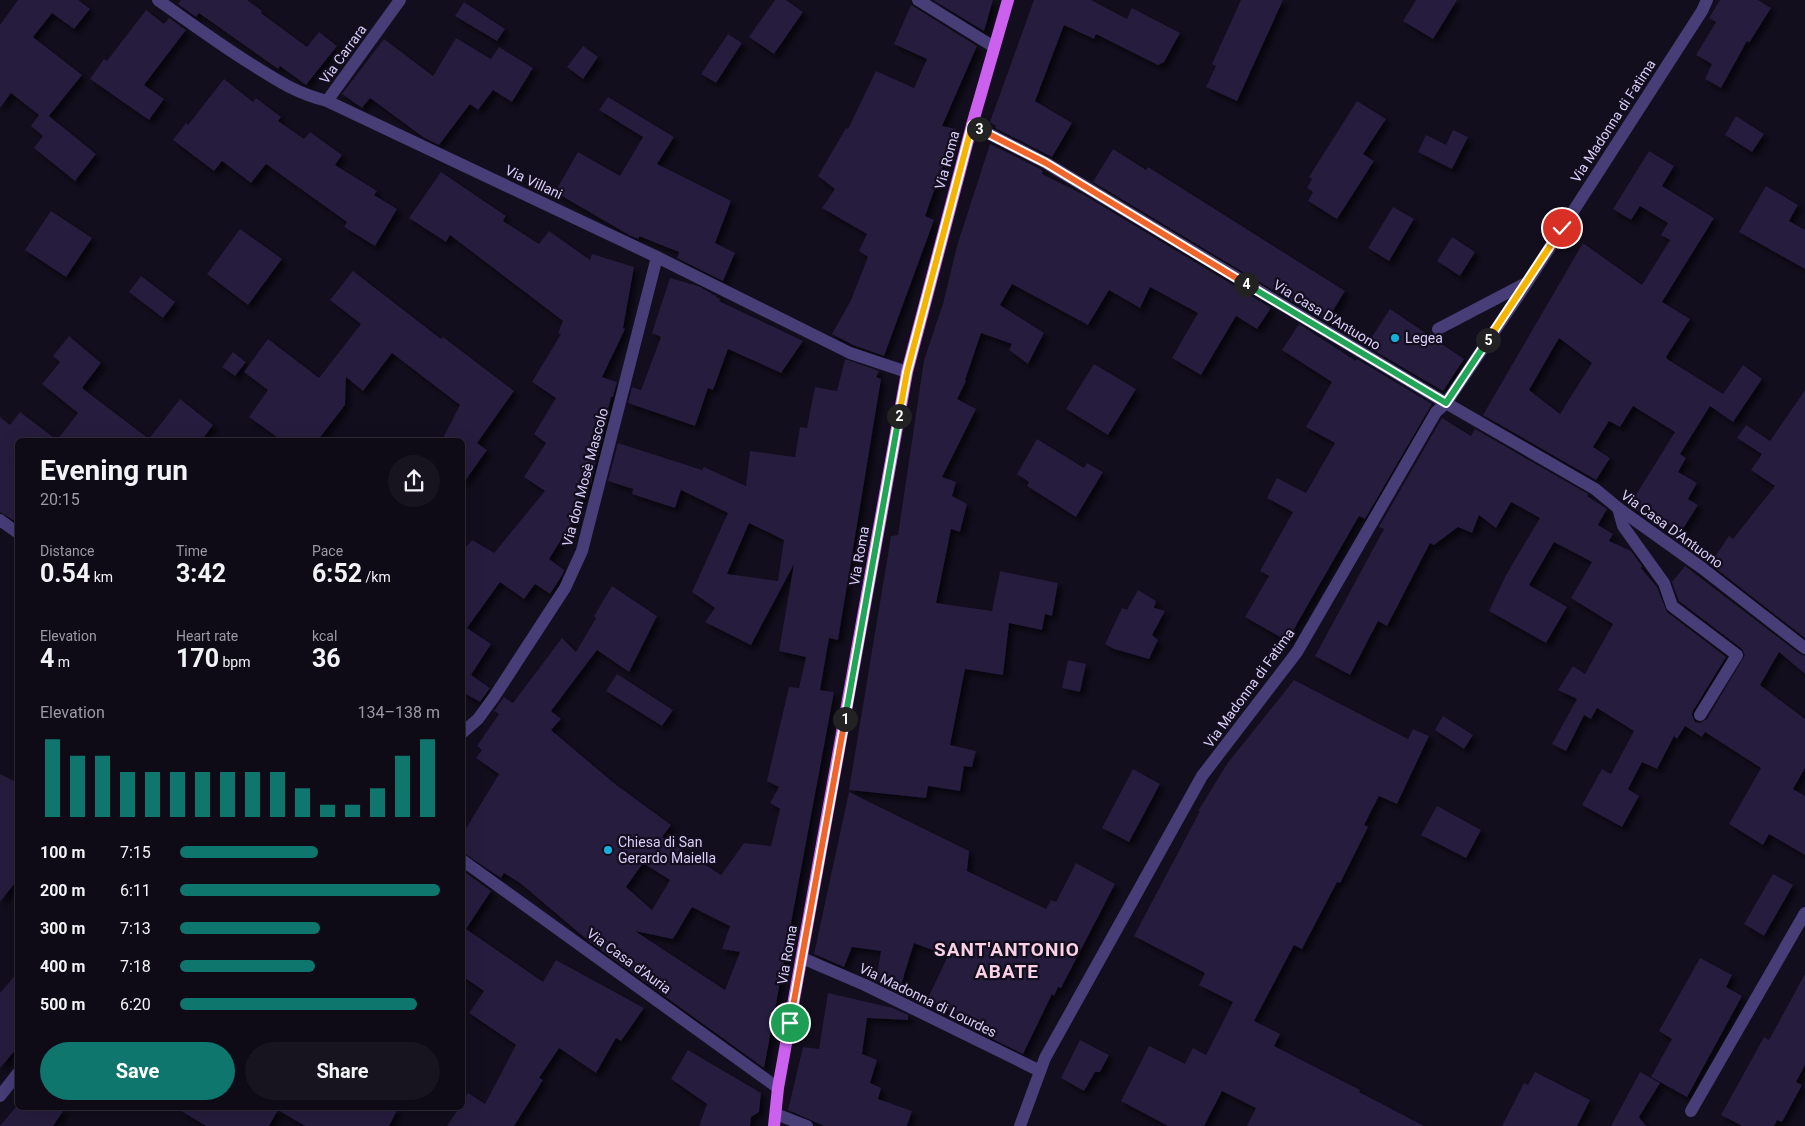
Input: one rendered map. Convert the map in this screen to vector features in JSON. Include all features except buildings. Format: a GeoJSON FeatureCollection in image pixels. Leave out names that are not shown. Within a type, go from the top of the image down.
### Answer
{"type":"FeatureCollection","features":[{"type":"Feature","properties":{"kind":"main road","name":"Via Roma"},"geometry":{"type":"LineString","coordinates":[[775,1120],[778,1088],[907,372],[972,125],[1008,0]]}},
{"type":"Feature","properties":{"kind":"street","name":"Via Villani"},"geometry":{"type":"LineString","coordinates":[[158,0],[221,45],[288,87],[307,96],[328,100],[657,256],[850,353],[907,372]]}},
{"type":"Feature","properties":{"kind":"street","name":"Via Carrara"},"geometry":{"type":"LineString","coordinates":[[328,100],[400,0]]}},
{"type":"Feature","properties":{"kind":"street"},"geometry":{"type":"LineString","coordinates":[[918,0],[994,47]]}},
{"type":"Feature","properties":{"kind":"street","name":"Via Madonna di Fatima"},"geometry":{"type":"LineString","coordinates":[[1020,1126],[1045,1058],[1202,776],[1296,652],[1436,412],[1446,403],[1527,283],[1708,0]]}},
{"type":"Feature","properties":{"kind":"street","name":"Via Casa D'Antuono"},"geometry":{"type":"LineString","coordinates":[[972,125],[1046,163],[1446,403],[1595,489],[1618,508],[1702,568],[1805,648]]}},
{"type":"Feature","properties":{"kind":"street","name":"Via don Mosè Mascolo"},"geometry":{"type":"LineString","coordinates":[[465,731],[478,719],[494,697],[565,588],[582,551],[657,256]]}},
{"type":"Feature","properties":{"kind":"street"},"geometry":{"type":"LineString","coordinates":[[1438,329],[1527,283]]}},
{"type":"Feature","properties":{"kind":"street"},"geometry":{"type":"LineString","coordinates":[[1618,508],[1623,526],[1664,583],[1672,606],[1737,655],[1700,715]]}},
{"type":"Feature","properties":{"kind":"street"},"geometry":{"type":"LineString","coordinates":[[0,520],[15,531]]}},
{"type":"Feature","properties":{"kind":"street","name":"Via Casa d'Auria"},"geometry":{"type":"LineString","coordinates":[[465,862],[778,1088]]}},
{"type":"Feature","properties":{"kind":"street"},"geometry":{"type":"LineString","coordinates":[[1691,1111],[1805,913]]}},
{"type":"Feature","properties":{"kind":"street","name":"Via Madonna di Lourdes"},"geometry":{"type":"LineString","coordinates":[[802,958],[865,984],[1040,1071]]}},
{"type":"Feature","properties":{"kind":"street"},"geometry":{"type":"LineString","coordinates":[[0,1096],[15,1077]]}},
{"type":"Feature","properties":{"kind":"street"},"geometry":{"type":"LineString","coordinates":[[775,1120],[807,1126]]}},
{"type":"Feature","properties":{"kind":"place","name":"Legea"},"geometry":{"type":"Point","coordinates":[1395,338]}},
{"type":"Feature","properties":{"kind":"place","name":"Chiesa di San Gerardo Maiella"},"geometry":{"type":"Point","coordinates":[608,850]}},
{"type":"Feature","properties":{"kind":"district","name":"SANT'ANTONIO ABATE"},"geometry":{"type":"Point","coordinates":[1007,960]}},
{"type":"Feature","properties":{"kind":"route"},"geometry":{"type":"LineString","coordinates":[[790,1023],[907,372],[972,125],[1046,163],[1446,403],[1562,228]]}}]}
